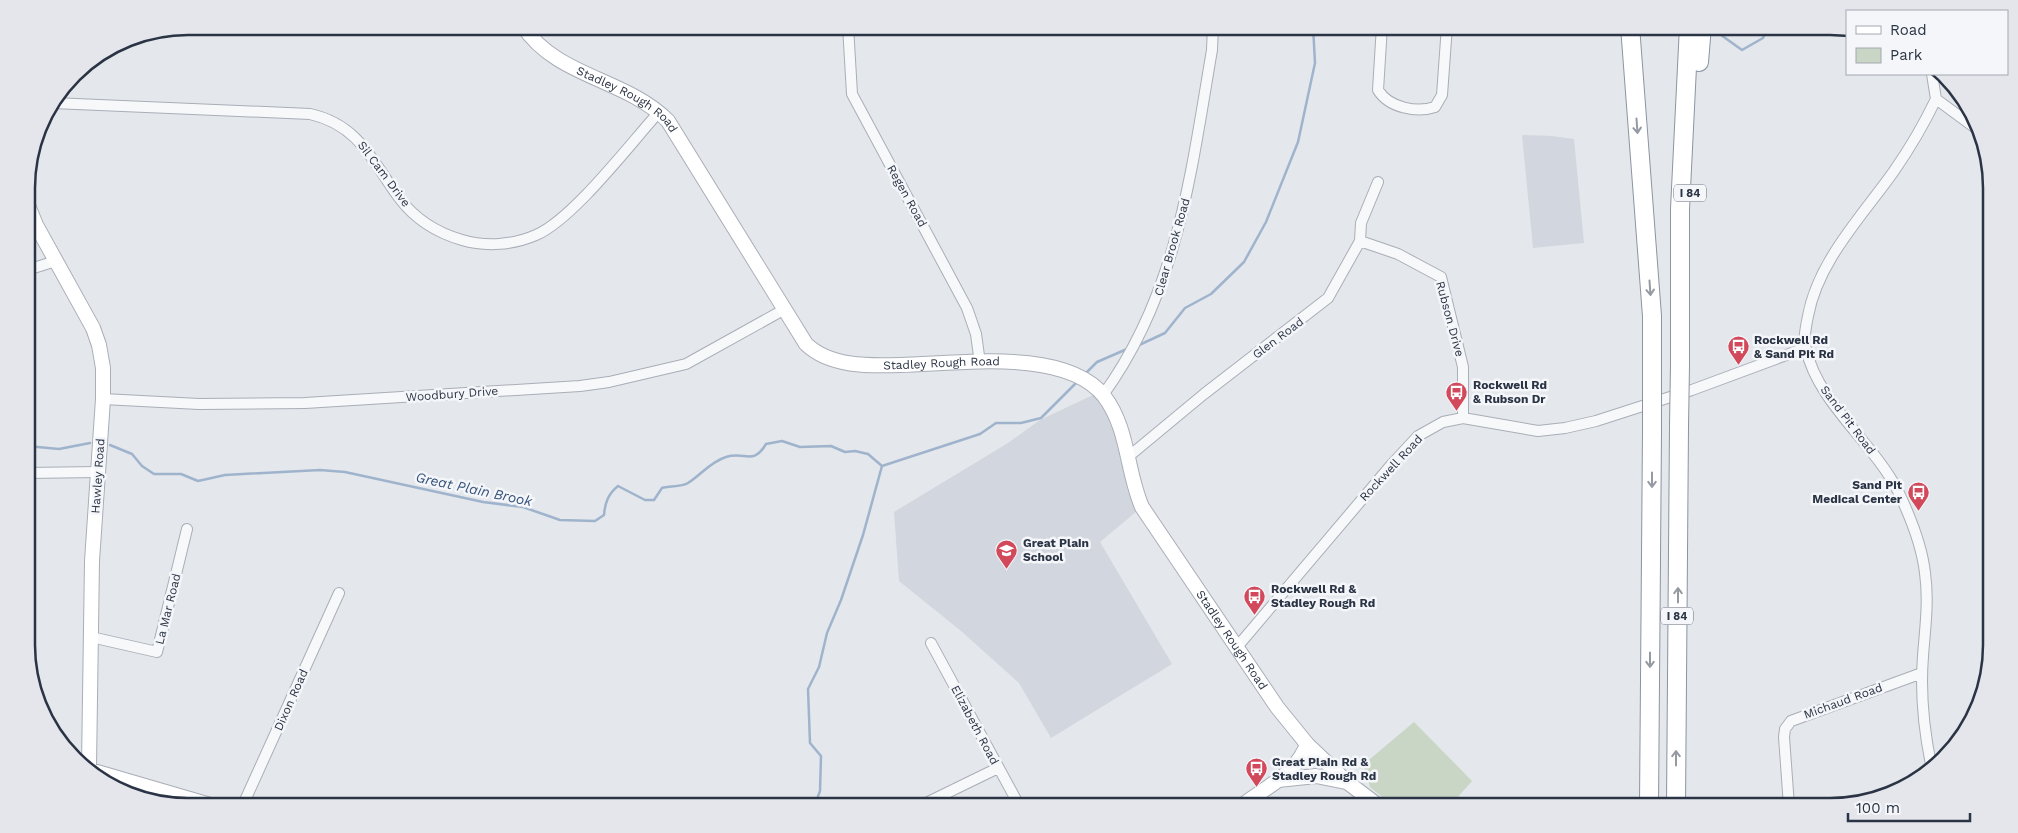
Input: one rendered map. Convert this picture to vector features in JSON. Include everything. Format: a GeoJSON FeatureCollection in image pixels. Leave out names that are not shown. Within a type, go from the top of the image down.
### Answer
{"type":"FeatureCollection","features":[{"type":"Feature","properties":{"kind":"highway","name":"I 84"},"geometry":{"type":"LineString","coordinates":[[1630,35],[1652,316],[1649,798]]}},
{"type":"Feature","properties":{"kind":"highway"},"geometry":{"type":"LineString","coordinates":[[1680,362],[1680,217],[1689,35]]}},
{"type":"Feature","properties":{"kind":"highway","name":"I 84"},"geometry":{"type":"LineString","coordinates":[[1676,798],[1680,362],[1701,35]]}},
{"type":"Feature","properties":{"kind":"main road","name":"Stadley Rough Road"},"geometry":{"type":"LineString","coordinates":[[529,35],[532,40],[554,57],[629,94],[659,112],[676,135],[806,344],[816,354],[834,360],[875,366],[980,363],[1048,365],[1081,378],[1103,395],[1118,418],[1134,487],[1142,507],[1277,707],[1307,744],[1348,782],[1369,798]]}},
{"type":"Feature","properties":{"kind":"main road","name":"Hawley Road"},"geometry":{"type":"LineString","coordinates":[[35,219],[56,261],[84,307],[96,336],[103,368],[103,399],[92,561],[89,762]]}},
{"type":"Feature","properties":{"kind":"main road"},"geometry":{"type":"LineString","coordinates":[[1252,798],[1288,773],[1303,755],[1307,744]]}},
{"type":"Feature","properties":{"kind":"main road"},"geometry":{"type":"LineString","coordinates":[[109,775],[186,798]]}},
{"type":"Feature","properties":{"kind":"main road"},"geometry":{"type":"LineString","coordinates":[[1278,780],[1316,776],[1348,782]]}},
{"type":"Feature","properties":{"kind":"street","name":"Regen Road"},"geometry":{"type":"LineString","coordinates":[[849,35],[852,94],[967,308],[976,334],[980,363]]}},
{"type":"Feature","properties":{"kind":"street","name":"Clear Brook Road"},"geometry":{"type":"LineString","coordinates":[[1103,395],[1132,351],[1155,303],[1184,209],[1212,50],[1213,35]]}},
{"type":"Feature","properties":{"kind":"street"},"geometry":{"type":"LineString","coordinates":[[1381,35],[1378,90],[1383,98],[1395,105],[1424,110],[1435,107],[1442,95],[1446,35]]}},
{"type":"Feature","properties":{"kind":"street"},"geometry":{"type":"LineString","coordinates":[[1932,75],[1936,99],[1968,123]]}},
{"type":"Feature","properties":{"kind":"street","name":"Sand Pit Road"},"geometry":{"type":"LineString","coordinates":[[1930,760],[1924,724],[1922,673],[1927,619],[1925,573],[1909,518],[1898,491],[1880,461],[1814,375],[1805,348],[1808,313],[1820,278],[1834,255],[1896,168],[1936,99]]}},
{"type":"Feature","properties":{"kind":"street","name":"Sil Cam Drive"},"geometry":{"type":"LineString","coordinates":[[61,103],[310,114],[326,117],[354,135],[376,162],[401,200],[416,217],[444,235],[474,244],[504,244],[537,235],[570,211],[659,112]]}},
{"type":"Feature","properties":{"kind":"street","name":"Glen Road"},"geometry":{"type":"LineString","coordinates":[[1128,457],[1204,394],[1328,298],[1360,241],[1361,223],[1378,182]]}},
{"type":"Feature","properties":{"kind":"street","name":"Rubson Drive"},"geometry":{"type":"LineString","coordinates":[[1360,241],[1398,254],[1441,277],[1463,367],[1463,418]]}},
{"type":"Feature","properties":{"kind":"street"},"geometry":{"type":"LineString","coordinates":[[35,268],[56,261]]}},
{"type":"Feature","properties":{"kind":"street","name":"Woodbury Drive"},"geometry":{"type":"LineString","coordinates":[[103,399],[199,404],[305,402],[580,386],[609,382],[686,364],[785,309]]}},
{"type":"Feature","properties":{"kind":"street","name":"Rockwell Road"},"geometry":{"type":"LineString","coordinates":[[1237,647],[1418,436],[1443,422],[1463,418],[1538,431],[1565,428],[1675,395],[1805,348]]}},
{"type":"Feature","properties":{"kind":"street"},"geometry":{"type":"LineString","coordinates":[[35,474],[98,472]]}},
{"type":"Feature","properties":{"kind":"street","name":"La Mar Road"},"geometry":{"type":"LineString","coordinates":[[91,637],[157,652],[187,529]]}},
{"type":"Feature","properties":{"kind":"street","name":"Dixon Road"},"geometry":{"type":"LineString","coordinates":[[246,798],[339,593]]}},
{"type":"Feature","properties":{"kind":"street","name":"Elizabeth Road"},"geometry":{"type":"LineString","coordinates":[[932,643],[1015,798]]}},
{"type":"Feature","properties":{"kind":"street","name":"Michaud Road"},"geometry":{"type":"LineString","coordinates":[[1788,798],[1784,737],[1785,729],[1791,721],[1922,673]]}},
{"type":"Feature","properties":{"kind":"street"},"geometry":{"type":"LineString","coordinates":[[936,798],[998,768]]}},
{"type":"Feature","properties":{"kind":"shaded area"},"geometry":{"type":"Polygon","coordinates":[[[1522,135],[1574,139],[1584,243],[1533,248],[1522,135]]]}},
{"type":"Feature","properties":{"kind":"shaded area","name":"Great Plain School"},"geometry":{"type":"Polygon","coordinates":[[[1095,394],[1104,406],[1113,426],[1128,492],[1137,511],[1100,542],[1172,664],[1051,738],[1019,683],[961,631],[899,581],[894,512],[1008,443],[1040,420],[1095,394]]]}},
{"type":"Feature","properties":{"kind":"green space"},"geometry":{"type":"Polygon","coordinates":[[[1414,722],[1472,781],[1457,798],[1383,798],[1370,787],[1363,765],[1414,722]]]}},
{"type":"Feature","properties":{"kind":"waterway"},"geometry":{"type":"LineString","coordinates":[[1137,346],[1165,333],[1185,308],[1211,294],[1244,262],[1266,222],[1298,142],[1315,63],[1313,35]]}},
{"type":"Feature","properties":{"kind":"waterway"},"geometry":{"type":"LineString","coordinates":[[1721,35],[1742,50],[1763,38],[1764,35]]}},
{"type":"Feature","properties":{"kind":"waterway"},"geometry":{"type":"LineString","coordinates":[[1085,374],[1097,362],[1127,349]]}},
{"type":"Feature","properties":{"kind":"waterway"},"geometry":{"type":"LineString","coordinates":[[817,798],[820,791],[821,756],[810,743],[808,689],[819,667],[827,633],[841,600],[863,535],[882,466],[980,434],[996,423],[1021,423],[1041,418],[1078,381]]}},
{"type":"Feature","properties":{"kind":"waterway","name":"Great Plain Brook"},"geometry":{"type":"LineString","coordinates":[[110,445],[132,454],[142,466],[154,474],[181,474],[198,481],[225,475],[320,470],[345,472],[483,502],[523,507],[560,520],[595,521],[604,515],[608,499],[618,486],[645,500],[654,500],[662,488],[685,484],[720,459],[733,456],[753,456],[761,451],[766,444],[782,441],[800,447],[831,446],[845,452],[855,451],[868,454],[882,466]]}},
{"type":"Feature","properties":{"kind":"waterway","name":"Great Plain Brook"},"geometry":{"type":"LineString","coordinates":[[35,447],[59,449],[90,443]]}},
{"type":"Feature","properties":{"kind":"place","name":"Rockwell Rd & Sand Pit Rd"},"geometry":{"type":"Point","coordinates":[1738,366]}},
{"type":"Feature","properties":{"kind":"place","name":"Rockwell Rd & Rubson Dr"},"geometry":{"type":"Point","coordinates":[1457,411]}},
{"type":"Feature","properties":{"kind":"place","name":"Sand Pit Medical Center"},"geometry":{"type":"Point","coordinates":[1918,511]}},
{"type":"Feature","properties":{"kind":"place","name":"Great Plain School"},"geometry":{"type":"Point","coordinates":[1007,569]}},
{"type":"Feature","properties":{"kind":"place","name":"Rockwell Rd & Stadley Rough Rd"},"geometry":{"type":"Point","coordinates":[1255,615]}},
{"type":"Feature","properties":{"kind":"place","name":"Great Plain Rd & Stadley Rough Rd"},"geometry":{"type":"Point","coordinates":[1256,788]}}]}
